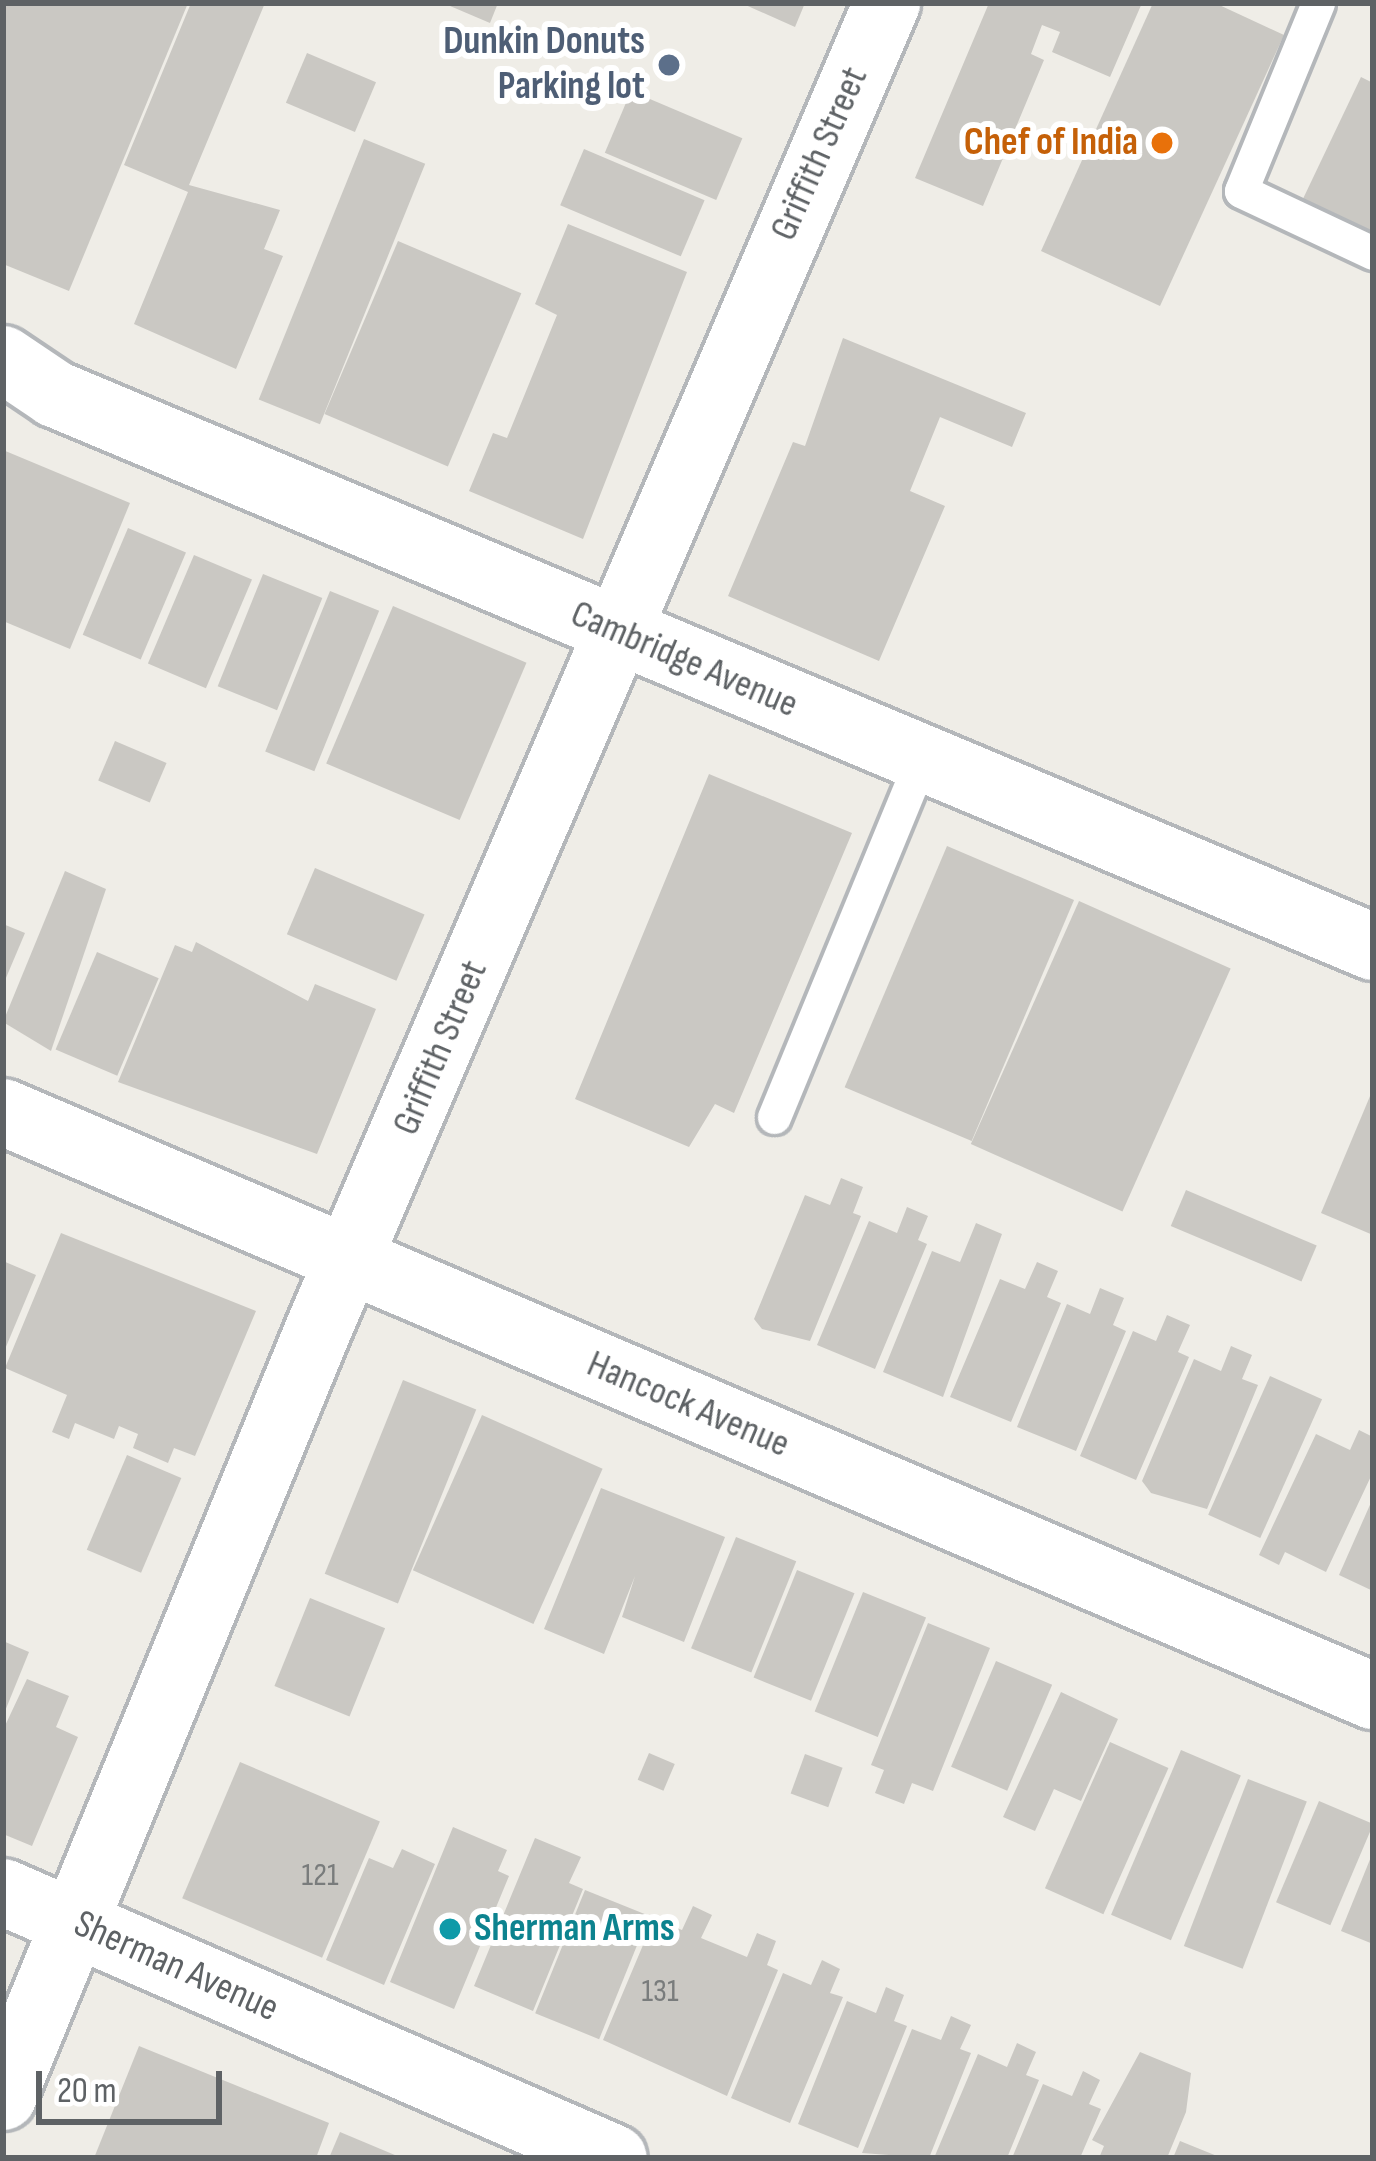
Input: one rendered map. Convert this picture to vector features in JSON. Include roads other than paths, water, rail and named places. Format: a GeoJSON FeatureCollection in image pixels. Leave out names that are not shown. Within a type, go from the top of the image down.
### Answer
{"type":"FeatureCollection","features":[{"type":"Feature","properties":{"kind":"street","name":"Griffith Street"},"geometry":{"type":"LineString","coordinates":[[3,2098],[349,1263],[887,3]]}},
{"type":"Feature","properties":{"kind":"street","name":"Cambridge Avenue"},"geometry":{"type":"LineString","coordinates":[[3,359],[55,394],[1373,947]]}},
{"type":"Feature","properties":{"kind":"street","name":"Hancock Avenue"},"geometry":{"type":"LineString","coordinates":[[3,1112],[1373,1696]]}},
{"type":"Feature","properties":{"kind":"street","name":"Sherman Avenue"},"geometry":{"type":"LineString","coordinates":[[3,1892],[614,2158]]}},
{"type":"Feature","properties":{"kind":"lane"},"geometry":{"type":"LineString","coordinates":[[1318,3],[1241,191],[1373,253]]}},
{"type":"Feature","properties":{"kind":"lane"},"geometry":{"type":"LineString","coordinates":[[774,1117],[921,761]]}},
{"type":"Feature","properties":{"kind":"place","name":"Dunkin Donuts Parking lot"},"geometry":{"type":"Point","coordinates":[669,65]}},
{"type":"Feature","properties":{"kind":"place","name":"Chef of India"},"geometry":{"type":"Point","coordinates":[1162,143]}},
{"type":"Feature","properties":{"kind":"place","name":"Sherman Arms"},"geometry":{"type":"Point","coordinates":[450,1929]}}]}
